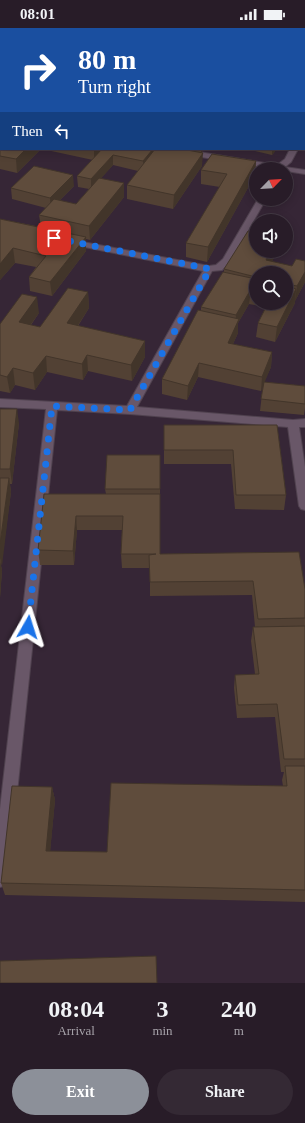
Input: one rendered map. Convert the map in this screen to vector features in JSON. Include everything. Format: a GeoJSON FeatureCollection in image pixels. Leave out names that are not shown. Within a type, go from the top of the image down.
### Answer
{"type":"FeatureCollection","features":[{"type":"Feature","properties":{"kind":"street"},"geometry":{"type":"LineString","coordinates":[[173,150],[249,163]]}},
{"type":"Feature","properties":{"kind":"street"},"geometry":{"type":"LineString","coordinates":[[286,162],[293,150]]}},
{"type":"Feature","properties":{"kind":"street"},"geometry":{"type":"LineString","coordinates":[[293,170],[305,172]]}},
{"type":"Feature","properties":{"kind":"street"},"geometry":{"type":"LineString","coordinates":[[62,239],[210,269],[219,268],[227,260],[258,206]]}},
{"type":"Feature","properties":{"kind":"street"},"geometry":{"type":"LineString","coordinates":[[130,410],[210,269]]}},
{"type":"Feature","properties":{"kind":"street"},"geometry":{"type":"LineString","coordinates":[[0,403],[130,410],[292,424],[305,423]]}},
{"type":"Feature","properties":{"kind":"street"},"geometry":{"type":"LineString","coordinates":[[0,879],[52,406]]}},
{"type":"Feature","properties":{"kind":"street"},"geometry":{"type":"LineString","coordinates":[[292,424],[305,506]]}},
{"type":"Feature","properties":{"kind":"building"},"geometry":{"type":"Polygon","coordinates":[[[0,150],[25,150],[16,159],[0,156],[0,150]]]}},
{"type":"Feature","properties":{"kind":"building"},"geometry":{"type":"Polygon","coordinates":[[[101,150],[152,150],[143,161],[113,155],[91,179],[77,176],[101,150]]]}},
{"type":"Feature","properties":{"kind":"building"},"geometry":{"type":"Polygon","coordinates":[[[154,150],[187,150],[203,153],[174,195],[127,185],[154,150]]]}},
{"type":"Feature","properties":{"kind":"building"},"geometry":{"type":"Polygon","coordinates":[[[212,154],[256,161],[249,162],[249,174],[208,247],[186,243],[227,174],[201,170],[212,154]]]}},
{"type":"Feature","properties":{"kind":"building"},"geometry":{"type":"Polygon","coordinates":[[[34,166],[73,175],[50,198],[11,188],[34,166]]]}},
{"type":"Feature","properties":{"kind":"building"},"geometry":{"type":"Polygon","coordinates":[[[99,178],[124,183],[89,226],[39,215],[54,199],[76,204],[99,178]]]}},
{"type":"Feature","properties":{"kind":"building"},"geometry":{"type":"Polygon","coordinates":[[[0,219],[86,237],[50,282],[29,277],[46,256],[13,248],[0,264],[0,219]]]}},
{"type":"Feature","properties":{"kind":"building"},"geometry":{"type":"Polygon","coordinates":[[[248,231],[249,258],[267,258],[266,260],[292,266],[249,266],[249,275],[224,269],[248,231]]]}},
{"type":"Feature","properties":{"kind":"building"},"geometry":{"type":"Polygon","coordinates":[[[296,259],[305,261],[305,272],[297,286],[293,285],[292,266],[296,259]]]}},
{"type":"Feature","properties":{"kind":"building"},"geometry":{"type":"Polygon","coordinates":[[[223,272],[249,278],[249,292],[236,315],[201,307],[223,272]]]}},
{"type":"Feature","properties":{"kind":"building"},"geometry":{"type":"Polygon","coordinates":[[[68,288],[88,292],[67,323],[145,341],[131,365],[87,355],[82,364],[46,356],[33,373],[13,368],[7,377],[0,375],[0,324],[22,294],[37,297],[19,322],[40,327],[68,288]]]}},
{"type":"Feature","properties":{"kind":"building"},"geometry":{"type":"Polygon","coordinates":[[[293,288],[296,289],[293,295],[293,288]]]}},
{"type":"Feature","properties":{"kind":"building"},"geometry":{"type":"Polygon","coordinates":[[[198,310],[239,319],[228,343],[272,352],[262,377],[199,363],[188,386],[162,379],[198,310]]]}},
{"type":"Feature","properties":{"kind":"building"},"geometry":{"type":"Polygon","coordinates":[[[264,310],[286,310],[277,327],[258,323],[264,310]]]}},
{"type":"Feature","properties":{"kind":"building"},"geometry":{"type":"Polygon","coordinates":[[[264,382],[305,386],[305,404],[261,399],[264,382]]]}},
{"type":"Feature","properties":{"kind":"building"},"geometry":{"type":"Polygon","coordinates":[[[0,409],[17,409],[10,469],[0,469],[0,409]]]}},
{"type":"Feature","properties":{"kind":"building"},"geometry":{"type":"Polygon","coordinates":[[[164,425],[277,425],[286,495],[236,495],[233,450],[164,450],[164,425]]]}},
{"type":"Feature","properties":{"kind":"building"},"geometry":{"type":"Polygon","coordinates":[[[107,455],[160,455],[160,489],[105,489],[107,455]]]}},
{"type":"Feature","properties":{"kind":"building"},"geometry":{"type":"Polygon","coordinates":[[[0,478],[9,478],[0,544],[0,478]]]}},
{"type":"Feature","properties":{"kind":"building"},"geometry":{"type":"Polygon","coordinates":[[[44,494],[160,494],[160,554],[299,552],[305,589],[305,618],[258,619],[253,581],[150,582],[149,555],[156,554],[121,554],[123,516],[76,516],[73,551],[38,550],[44,494]]]}},
{"type":"Feature","properties":{"kind":"building"},"geometry":{"type":"Polygon","coordinates":[[[305,626],[305,759],[284,759],[277,704],[238,705],[235,675],[259,674],[253,627],[305,626]]]}},
{"type":"Feature","properties":{"kind":"building"},"geometry":{"type":"Polygon","coordinates":[[[285,766],[305,766],[305,890],[1,883],[12,786],[52,787],[46,851],[107,852],[111,783],[287,786],[285,766]]]}},
{"type":"Feature","properties":{"kind":"building"},"geometry":{"type":"Polygon","coordinates":[[[156,956],[157,983],[0,983],[0,961],[156,956]]]}},
{"type":"Feature","properties":{"kind":"route"},"geometry":{"type":"LineString","coordinates":[[28,627],[52,406],[130,410],[210,269],[54,238]]}}]}
